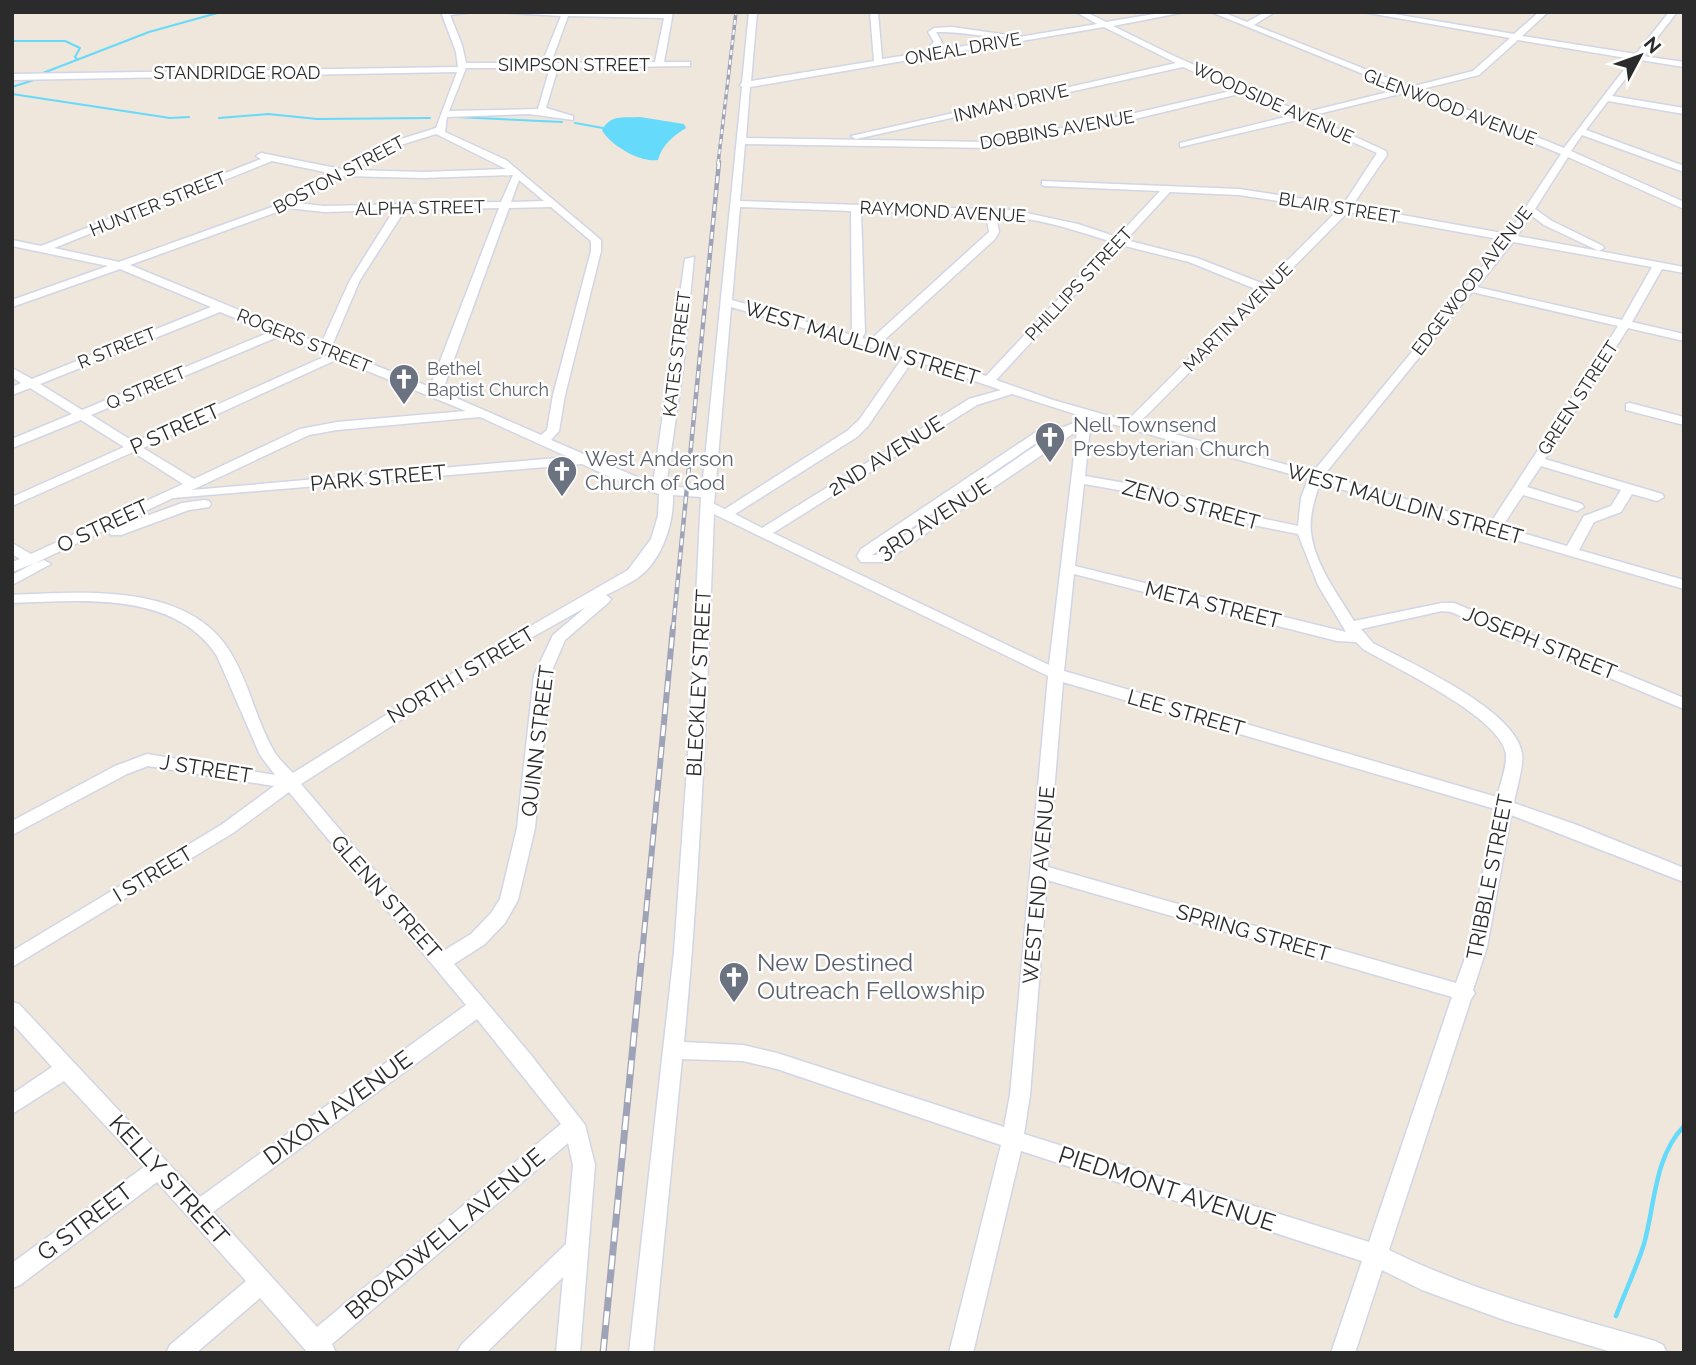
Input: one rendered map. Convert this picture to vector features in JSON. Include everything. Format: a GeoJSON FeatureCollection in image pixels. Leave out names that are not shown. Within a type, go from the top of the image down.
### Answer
{"type":"FeatureCollection","features":[{"type":"Feature","properties":{"kind":"street"},"geometry":{"type":"LineString","coordinates":[[469,12],[445,13],[459,46],[462,67],[439,130],[444,136],[492,157],[518,173],[596,240],[596,251],[559,395],[553,431],[544,440]]}},
{"type":"Feature","properties":{"kind":"street"},"geometry":{"type":"LineString","coordinates":[[502,12],[669,14],[659,65]]}},
{"type":"Feature","properties":{"kind":"street","name":"BLECKLEY STREET"},"geometry":{"type":"LineString","coordinates":[[641,1353],[674,1050],[697,740],[708,499],[744,85],[753,12]]}},
{"type":"Feature","properties":{"kind":"street"},"geometry":{"type":"LineString","coordinates":[[874,12],[878,60],[881,63]]}},
{"type":"Feature","properties":{"kind":"street","name":"WOODSIDE AVENUE"},"geometry":{"type":"LineString","coordinates":[[1080,12],[1103,26],[1184,64],[1381,150],[1382,155],[1345,208]]}},
{"type":"Feature","properties":{"kind":"street","name":"ONEAL DRIVE"},"geometry":{"type":"LineString","coordinates":[[744,85],[1181,12]]}},
{"type":"Feature","properties":{"kind":"street","name":"GLENWOOD AVENUE"},"geometry":{"type":"LineString","coordinates":[[1215,12],[1565,152],[1684,206]]}},
{"type":"Feature","properties":{"kind":"street"},"geometry":{"type":"LineString","coordinates":[[1247,25],[1270,12]]}},
{"type":"Feature","properties":{"kind":"street"},"geometry":{"type":"LineString","coordinates":[[1367,12],[1684,65]]}},
{"type":"Feature","properties":{"kind":"street"},"geometry":{"type":"LineString","coordinates":[[1427,23],[1440,12]]}},
{"type":"Feature","properties":{"kind":"street"},"geometry":{"type":"LineString","coordinates":[[1183,145],[1476,73],[1544,12]]}},
{"type":"Feature","properties":{"kind":"street"},"geometry":{"type":"LineString","coordinates":[[1672,12],[1684,15]]}},
{"type":"Feature","properties":{"kind":"street","name":"EDGEWOOD AVENUE"},"geometry":{"type":"LineString","coordinates":[[1315,478],[1510,239],[1565,152],[1672,12]]}},
{"type":"Feature","properties":{"kind":"street"},"geometry":{"type":"LineString","coordinates":[[544,111],[542,108],[553,71],[546,65],[565,13]]}},
{"type":"Feature","properties":{"kind":"street"},"geometry":{"type":"LineString","coordinates":[[923,57],[938,42],[932,32],[939,29],[978,35],[1034,37]]}},
{"type":"Feature","properties":{"kind":"street","name":"SIMPSON STREET"},"geometry":{"type":"LineString","coordinates":[[462,67],[687,64]]}},
{"type":"Feature","properties":{"kind":"street","name":"INMAN DRIVE"},"geometry":{"type":"LineString","coordinates":[[837,143],[849,138],[1184,64]]}},
{"type":"Feature","properties":{"kind":"street","name":"STANDRIDGE ROAD"},"geometry":{"type":"LineString","coordinates":[[12,77],[462,67]]}},
{"type":"Feature","properties":{"kind":"street","name":"DOBBINS AVENUE"},"geometry":{"type":"LineString","coordinates":[[741,141],[990,145],[1122,119],[1244,90]]}},
{"type":"Feature","properties":{"kind":"street"},"geometry":{"type":"LineString","coordinates":[[1605,98],[1684,111]]}},
{"type":"Feature","properties":{"kind":"street"},"geometry":{"type":"LineString","coordinates":[[445,114],[544,111],[561,113],[570,118]]}},
{"type":"Feature","properties":{"kind":"street","name":"BOSTON STREET"},"geometry":{"type":"LineString","coordinates":[[12,304],[287,205],[388,146],[439,130]]}},
{"type":"Feature","properties":{"kind":"street"},"geometry":{"type":"LineString","coordinates":[[1580,131],[1684,169]]}},
{"type":"Feature","properties":{"kind":"street","name":"HUNTER STREET"},"geometry":{"type":"LineString","coordinates":[[45,248],[266,157],[345,173]]}},
{"type":"Feature","properties":{"kind":"street"},"geometry":{"type":"LineString","coordinates":[[345,173],[518,173]]}},
{"type":"Feature","properties":{"kind":"street"},"geometry":{"type":"LineString","coordinates":[[432,392],[439,384],[518,173]]}},
{"type":"Feature","properties":{"kind":"street","name":"BLAIR STREET"},"geometry":{"type":"LineString","coordinates":[[1045,183],[1218,190],[1345,208],[1684,270]]}},
{"type":"Feature","properties":{"kind":"street","name":"PHILLIPS STREET"},"geometry":{"type":"LineString","coordinates":[[989,380],[1120,241],[1166,188]]}},
{"type":"Feature","properties":{"kind":"street","name":"ALPHA STREET"},"geometry":{"type":"LineString","coordinates":[[287,205],[315,209],[554,204]]}},
{"type":"Feature","properties":{"kind":"street","name":"RAYMOND AVENUE"},"geometry":{"type":"LineString","coordinates":[[734,204],[990,211],[1045,219],[1193,260],[1265,289]]}},
{"type":"Feature","properties":{"kind":"street"},"geometry":{"type":"LineString","coordinates":[[323,349],[329,343],[364,263],[401,208]]}},
{"type":"Feature","properties":{"kind":"street"},"geometry":{"type":"LineString","coordinates":[[855,339],[859,333],[856,208]]}},
{"type":"Feature","properties":{"kind":"street","name":"MARTIN AVENUE"},"geometry":{"type":"LineString","coordinates":[[1130,425],[1345,208]]}},
{"type":"Feature","properties":{"kind":"street","name":"BLAIR STREET"},"geometry":{"type":"LineString","coordinates":[[1530,210],[1581,241],[1630,260]]}},
{"type":"Feature","properties":{"kind":"street"},"geometry":{"type":"LineString","coordinates":[[873,344],[990,237],[994,232],[990,211]]}},
{"type":"Feature","properties":{"kind":"street","name":"ROGERS STREET"},"geometry":{"type":"LineString","coordinates":[[12,243],[120,265],[432,392],[585,460],[663,491],[708,499]]}},
{"type":"Feature","properties":{"kind":"street","name":"KATES STREET"},"geometry":{"type":"LineString","coordinates":[[663,491],[690,259]]}},
{"type":"Feature","properties":{"kind":"street","name":"GREEN STREET"},"geometry":{"type":"LineString","coordinates":[[1494,529],[1625,324],[1659,265]]}},
{"type":"Feature","properties":{"kind":"street"},"geometry":{"type":"LineString","coordinates":[[1468,288],[1684,338]]}},
{"type":"Feature","properties":{"kind":"street","name":"WEST MAULDIN STREET"},"geometry":{"type":"LineString","coordinates":[[725,302],[989,380],[1084,418],[1130,425],[1684,585]]}},
{"type":"Feature","properties":{"kind":"street","name":"R STREET"},"geometry":{"type":"LineString","coordinates":[[12,391],[222,307]]}},
{"type":"Feature","properties":{"kind":"street","name":"Q STREET"},"geometry":{"type":"LineString","coordinates":[[12,444],[280,332]]}},
{"type":"Feature","properties":{"kind":"street","name":"P STREET"},"geometry":{"type":"LineString","coordinates":[[12,502],[338,355]]}},
{"type":"Feature","properties":{"kind":"street"},"geometry":{"type":"LineString","coordinates":[[728,513],[852,434],[864,423],[909,355]]}},
{"type":"Feature","properties":{"kind":"street"},"geometry":{"type":"LineString","coordinates":[[12,372],[193,484]]}},
{"type":"Feature","properties":{"kind":"street","name":"2ND AVENUE"},"geometry":{"type":"LineString","coordinates":[[765,532],[973,402],[1012,390]]}},
{"type":"Feature","properties":{"kind":"street"},"geometry":{"type":"LineString","coordinates":[[1630,407],[1684,421]]}},
{"type":"Feature","properties":{"kind":"street","name":"O STREET"},"geometry":{"type":"LineString","coordinates":[[12,568],[284,440],[319,428],[482,413]]}},
{"type":"Feature","properties":{"kind":"street","name":"3RD AVENUE"},"geometry":{"type":"LineString","coordinates":[[1066,431],[1049,429],[866,552],[864,556],[873,561],[879,559],[1066,431],[1084,418]]}},
{"type":"Feature","properties":{"kind":"street","name":"WEST END AVENUE"},"geometry":{"type":"LineString","coordinates":[[961,1353],[1013,1139],[1020,1095],[1056,674],[1084,418]]}},
{"type":"Feature","properties":{"kind":"street","name":"PARK STREET"},"geometry":{"type":"LineString","coordinates":[[171,495],[201,495],[585,460]]}},
{"type":"Feature","properties":{"kind":"street"},"geometry":{"type":"LineString","coordinates":[[1537,461],[1657,497]]}},
{"type":"Feature","properties":{"kind":"street"},"geometry":{"type":"LineString","coordinates":[[12,581],[74,549],[187,506],[236,499],[385,487],[398,483],[403,476]]}},
{"type":"Feature","properties":{"kind":"street","name":"TRIBBLE STREET"},"geometry":{"type":"LineString","coordinates":[[1315,478],[1308,498],[1304,531],[1325,585],[1355,633],[1416,674],[1480,709],[1503,731],[1514,754],[1478,947],[1465,993],[1343,1353]]}},
{"type":"Feature","properties":{"kind":"street","name":"ZENO STREET"},"geometry":{"type":"LineString","coordinates":[[1077,479],[1139,489],[1258,522],[1304,531]]}},
{"type":"Feature","properties":{"kind":"street"},"geometry":{"type":"LineString","coordinates":[[1572,552],[1589,519],[1616,509],[1629,488]]}},
{"type":"Feature","properties":{"kind":"street"},"geometry":{"type":"LineString","coordinates":[[1519,489],[1577,508]]}},
{"type":"Feature","properties":{"kind":"street","name":"QUINN STREET"},"geometry":{"type":"LineString","coordinates":[[442,962],[478,939],[498,918],[509,900],[526,828],[542,675],[548,657],[558,638],[636,572],[663,531],[667,507],[663,491]]}},
{"type":"Feature","properties":{"kind":"street","name":"LEE STREET"},"geometry":{"type":"LineString","coordinates":[[708,499],[765,532],[1056,674],[1352,759],[1506,807],[1571,829],[1684,875]]}},
{"type":"Feature","properties":{"kind":"street"},"geometry":{"type":"LineString","coordinates":[[12,547],[30,560]]}},
{"type":"Feature","properties":{"kind":"street","name":"META STREET"},"geometry":{"type":"LineString","coordinates":[[1067,568],[1337,636],[1355,633]]}},
{"type":"Feature","properties":{"kind":"street","name":"NORTH I STREET"},"geometry":{"type":"LineString","coordinates":[[290,783],[508,645],[636,572]]}},
{"type":"Feature","properties":{"kind":"street","name":"GLENN STREET"},"geometry":{"type":"LineString","coordinates":[[12,598],[96,596],[159,606],[195,623],[213,638],[225,656],[268,755],[442,962],[574,1125],[584,1165],[568,1353]]}},
{"type":"Feature","properties":{"kind":"street","name":"JOSEPH STREET"},"geometry":{"type":"LineString","coordinates":[[1355,633],[1442,607],[1454,608],[1684,704]]}},
{"type":"Feature","properties":{"kind":"street","name":"J STREET"},"geometry":{"type":"LineString","coordinates":[[12,829],[121,770],[147,760],[290,783]]}},
{"type":"Feature","properties":{"kind":"street","name":"I STREET"},"geometry":{"type":"LineString","coordinates":[[12,960],[227,829],[290,783]]}},
{"type":"Feature","properties":{"kind":"street","name":"SPRING STREET"},"geometry":{"type":"LineString","coordinates":[[1041,872],[1465,993]]}},
{"type":"Feature","properties":{"kind":"street","name":"DIXON AVENUE"},"geometry":{"type":"LineString","coordinates":[[198,1211],[478,1007]]}},
{"type":"Feature","properties":{"kind":"street","name":"KELLY STREET"},"geometry":{"type":"LineString","coordinates":[[12,1010],[159,1168],[320,1348]]}},
{"type":"Feature","properties":{"kind":"street","name":"PIEDMONT AVENUE"},"geometry":{"type":"LineString","coordinates":[[674,1050],[743,1053],[777,1061],[1376,1255],[1430,1282],[1507,1310],[1655,1353]]}},
{"type":"Feature","properties":{"kind":"street"},"geometry":{"type":"LineString","coordinates":[[12,1105],[67,1068]]}},
{"type":"Feature","properties":{"kind":"street","name":"BROADWELL AVENUE"},"geometry":{"type":"LineString","coordinates":[[320,1348],[574,1125]]}},
{"type":"Feature","properties":{"kind":"street","name":"G STREET"},"geometry":{"type":"LineString","coordinates":[[12,1277],[159,1168]]}},
{"type":"Feature","properties":{"kind":"street"},"geometry":{"type":"LineString","coordinates":[[470,1353],[577,1248]]}},
{"type":"Feature","properties":{"kind":"street"},"geometry":{"type":"LineString","coordinates":[[178,1353],[261,1283]]}},
{"type":"Feature","properties":{"kind":"water"},"geometry":{"type":"Polygon","coordinates":[[[640,117],[684,124],[686,128],[669,141],[658,160],[643,159],[626,152],[602,130],[613,119],[640,117]]]}},
{"type":"Feature","properties":{"kind":"waterway"},"geometry":{"type":"LineString","coordinates":[[43,73],[149,32],[221,12]]}},
{"type":"Feature","properties":{"kind":"waterway"},"geometry":{"type":"LineString","coordinates":[[12,41],[65,41],[80,48],[75,57],[77,59]]}},
{"type":"Feature","properties":{"kind":"waterway"},"geometry":{"type":"LineString","coordinates":[[12,87],[34,80]]}},
{"type":"Feature","properties":{"kind":"waterway"},"geometry":{"type":"LineString","coordinates":[[12,94],[170,118],[189,117]]}},
{"type":"Feature","properties":{"kind":"waterway"},"geometry":{"type":"LineString","coordinates":[[219,118],[268,114],[317,119],[430,118]]}},
{"type":"Feature","properties":{"kind":"waterway"},"geometry":{"type":"LineString","coordinates":[[456,117],[562,122]]}},
{"type":"Feature","properties":{"kind":"waterway"},"geometry":{"type":"LineString","coordinates":[[575,123],[603,128]]}},
{"type":"Feature","properties":{"kind":"waterway"},"geometry":{"type":"LineString","coordinates":[[1616,1316],[1644,1244],[1661,1167],[1674,1138],[1684,1126]]}},
{"type":"Feature","properties":{"kind":"railway"},"geometry":{"type":"LineString","coordinates":[[718,164],[736,12]]}},
{"type":"Feature","properties":{"kind":"railway"},"geometry":{"type":"LineString","coordinates":[[673,629],[719,162]]}},
{"type":"Feature","properties":{"kind":"railway"},"geometry":{"type":"LineString","coordinates":[[642,955],[673,627]]}},
{"type":"Feature","properties":{"kind":"railway"},"geometry":{"type":"LineString","coordinates":[[603,1353],[642,953]]}},
{"type":"Feature","properties":{"kind":"place","name":"Bethel Baptist Church"},"geometry":{"type":"Point","coordinates":[404,406]}},
{"type":"Feature","properties":{"kind":"place","name":"Nell Townsend Presbyterian Church"},"geometry":{"type":"Point","coordinates":[1050,464]}},
{"type":"Feature","properties":{"kind":"place","name":"West Anderson Church of God"},"geometry":{"type":"Point","coordinates":[562,498]}},
{"type":"Feature","properties":{"kind":"place","name":"New Destined Outreach Fellowship"},"geometry":{"type":"Point","coordinates":[734,1004]}}]}
